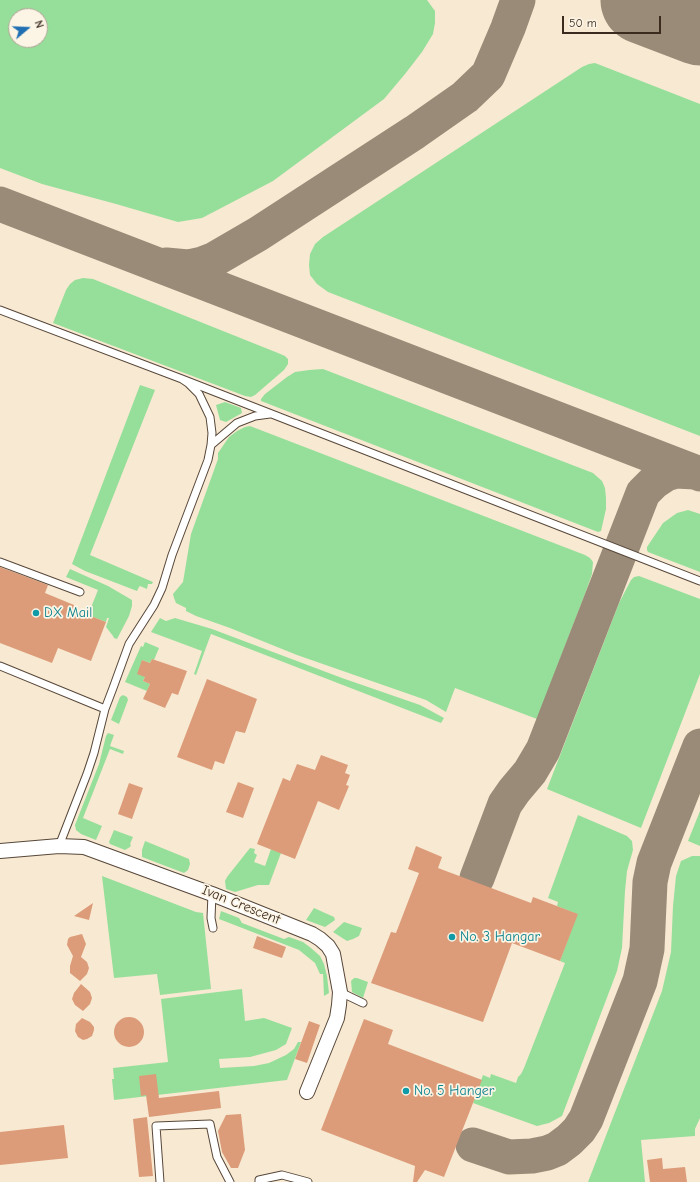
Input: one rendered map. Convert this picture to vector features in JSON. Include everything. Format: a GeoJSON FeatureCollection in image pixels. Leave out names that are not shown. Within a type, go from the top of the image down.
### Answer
{"type":"FeatureCollection","features":[{"type":"Feature","properties":{"kind":"street","name":"Ivan Crescent"},"geometry":{"type":"LineString","coordinates":[[0,851],[59,846],[74,846],[90,849],[212,894],[312,934],[320,939],[328,946],[333,954],[340,992],[339,1005],[336,1018],[307,1092]]}},
{"type":"Feature","properties":{"kind":"lane"},"geometry":{"type":"LineString","coordinates":[[0,310],[273,414],[700,581]]}},
{"type":"Feature","properties":{"kind":"lane"},"geometry":{"type":"LineString","coordinates":[[59,846],[87,774],[105,709],[130,644],[154,605],[162,588],[172,555],[208,460],[211,445],[211,424],[207,410],[195,389],[182,379]]}},
{"type":"Feature","properties":{"kind":"lane"},"geometry":{"type":"LineString","coordinates":[[211,445],[237,423],[255,416],[273,414]]}},
{"type":"Feature","properties":{"kind":"lane"},"geometry":{"type":"LineString","coordinates":[[0,562],[80,592]]}},
{"type":"Feature","properties":{"kind":"lane"},"geometry":{"type":"LineString","coordinates":[[0,666],[105,709]]}},
{"type":"Feature","properties":{"kind":"lane"},"geometry":{"type":"LineString","coordinates":[[212,894],[211,918],[213,928]]}},
{"type":"Feature","properties":{"kind":"lane"},"geometry":{"type":"LineString","coordinates":[[340,992],[364,1003]]}},
{"type":"Feature","properties":{"kind":"lane"},"geometry":{"type":"LineString","coordinates":[[160,1182],[156,1126],[210,1124],[217,1157],[230,1182]]}},
{"type":"Feature","properties":{"kind":"lane"},"geometry":{"type":"LineString","coordinates":[[259,1182],[259,1180],[282,1175],[308,1182]]}},
{"type":"Feature","properties":{"kind":"green space"},"geometry":{"type":"Polygon","coordinates":[[[0,0],[427,0],[435,11],[433,34],[422,52],[384,99],[273,181],[202,218],[178,222],[42,184],[0,168],[0,0]]]}},
{"type":"Feature","properties":{"kind":"green space"},"geometry":{"type":"Polygon","coordinates":[[[595,63],[700,104],[700,436],[328,292],[317,284],[310,275],[310,254],[315,244],[323,237],[582,67],[595,63]]]}},
{"type":"Feature","properties":{"kind":"green space"},"geometry":{"type":"Polygon","coordinates":[[[83,278],[93,279],[278,353],[288,359],[288,364],[284,370],[255,395],[251,397],[245,396],[53,323],[66,290],[70,284],[75,280],[83,278]]]}},
{"type":"Feature","properties":{"kind":"green space"},"geometry":{"type":"Polygon","coordinates":[[[323,369],[593,473],[602,481],[605,488],[606,509],[601,531],[598,532],[261,401],[265,394],[295,372],[323,369]]]}},
{"type":"Feature","properties":{"kind":"green space"},"geometry":{"type":"Polygon","coordinates":[[[140,385],[155,390],[90,555],[153,582],[152,584],[148,584],[147,589],[140,586],[137,591],[85,571],[72,564],[140,385]]]}},
{"type":"Feature","properties":{"kind":"green space"},"geometry":{"type":"Polygon","coordinates":[[[225,402],[241,408],[242,413],[226,422],[220,420],[216,405],[225,402]]]}},
{"type":"Feature","properties":{"kind":"green space"},"geometry":{"type":"Polygon","coordinates":[[[250,426],[590,558],[593,562],[592,574],[537,719],[455,688],[446,712],[426,700],[297,655],[196,616],[186,611],[186,608],[176,603],[173,594],[183,582],[191,534],[218,459],[218,453],[229,437],[237,431],[250,426]]]}},
{"type":"Feature","properties":{"kind":"green space"},"geometry":{"type":"Polygon","coordinates":[[[688,510],[700,514],[700,572],[648,552],[647,550],[647,547],[663,523],[677,513],[688,510]]]}},
{"type":"Feature","properties":{"kind":"green space"},"geometry":{"type":"Polygon","coordinates":[[[70,569],[108,586],[132,600],[129,616],[117,639],[114,638],[106,627],[109,618],[107,618],[106,622],[88,615],[98,590],[66,577],[70,569]]]}},
{"type":"Feature","properties":{"kind":"green space"},"geometry":{"type":"Polygon","coordinates":[[[639,576],[700,599],[700,674],[641,828],[547,789],[619,603],[631,580],[634,577],[639,576]]]}},
{"type":"Feature","properties":{"kind":"green space"},"geometry":{"type":"Polygon","coordinates":[[[160,618],[166,621],[175,618],[212,629],[342,678],[420,705],[444,718],[441,723],[211,634],[196,675],[194,674],[202,651],[151,632],[160,618]]]}},
{"type":"Feature","properties":{"kind":"green space"},"geometry":{"type":"Polygon","coordinates":[[[145,642],[159,648],[154,660],[152,659],[150,663],[142,660],[145,677],[143,681],[150,684],[147,691],[125,682],[141,646],[143,647],[145,642]]]}},
{"type":"Feature","properties":{"kind":"green space"},"geometry":{"type":"Polygon","coordinates":[[[123,695],[127,697],[128,700],[119,724],[111,720],[120,697],[123,695]]]}},
{"type":"Feature","properties":{"kind":"green space"},"geometry":{"type":"Polygon","coordinates":[[[108,733],[114,735],[110,746],[124,751],[123,754],[110,749],[83,818],[102,826],[96,840],[81,834],[76,830],[75,825],[99,764],[108,733]]]}},
{"type":"Feature","properties":{"kind":"green space"},"geometry":{"type":"Polygon","coordinates":[[[700,811],[700,846],[688,841],[700,811]]]}},
{"type":"Feature","properties":{"kind":"green space"},"geometry":{"type":"Polygon","coordinates":[[[578,815],[627,836],[632,841],[633,850],[627,871],[625,891],[622,948],[617,971],[562,1116],[549,1123],[537,1126],[473,1103],[483,1075],[490,1078],[491,1074],[516,1083],[524,1068],[565,963],[560,961],[577,914],[557,906],[558,902],[548,898],[578,815]]]}},
{"type":"Feature","properties":{"kind":"green space"},"geometry":{"type":"Polygon","coordinates":[[[114,830],[133,837],[130,847],[125,850],[110,844],[109,842],[114,830]]]}},
{"type":"Feature","properties":{"kind":"green space"},"geometry":{"type":"Polygon","coordinates":[[[145,841],[189,859],[190,864],[188,870],[184,873],[142,857],[142,850],[145,841]]]}},
{"type":"Feature","properties":{"kind":"green space"},"geometry":{"type":"Polygon","coordinates":[[[250,848],[255,849],[254,853],[257,855],[254,862],[265,866],[271,849],[281,853],[269,885],[258,885],[235,892],[226,889],[225,881],[227,877],[250,848]]]}},
{"type":"Feature","properties":{"kind":"green space"},"geometry":{"type":"Polygon","coordinates":[[[692,856],[700,856],[700,1118],[695,1129],[695,1136],[641,1140],[645,1182],[588,1182],[662,991],[671,952],[676,876],[681,861],[692,856]]]}},
{"type":"Feature","properties":{"kind":"green space"},"geometry":{"type":"Polygon","coordinates":[[[102,876],[196,912],[203,913],[211,989],[160,995],[157,974],[114,978],[102,876]]]}},
{"type":"Feature","properties":{"kind":"green space"},"geometry":{"type":"Polygon","coordinates":[[[314,908],[334,917],[335,920],[325,927],[306,920],[314,908]]]}},
{"type":"Feature","properties":{"kind":"green space"},"geometry":{"type":"Polygon","coordinates":[[[221,911],[239,918],[242,923],[284,939],[289,937],[303,942],[311,948],[320,956],[324,964],[329,993],[324,996],[323,974],[320,974],[315,963],[299,950],[219,919],[221,911]]]}},
{"type":"Feature","properties":{"kind":"green space"},"geometry":{"type":"Polygon","coordinates":[[[344,922],[362,928],[359,936],[347,941],[333,932],[344,922]]]}},
{"type":"Feature","properties":{"kind":"green space"},"geometry":{"type":"Polygon","coordinates":[[[354,978],[368,982],[363,998],[352,992],[351,981],[354,978]]]}},
{"type":"Feature","properties":{"kind":"green space"},"geometry":{"type":"Polygon","coordinates":[[[242,989],[245,1021],[264,1018],[292,1028],[286,1044],[276,1050],[250,1057],[219,1059],[220,1068],[254,1066],[269,1063],[286,1055],[294,1049],[298,1042],[301,1042],[287,1080],[114,1100],[112,1079],[114,1079],[113,1068],[168,1062],[161,999],[242,989]]]}},
{"type":"Feature","properties":{"kind":"building","name":"DX Mail"},"geometry":{"type":"Polygon","coordinates":[[[0,567],[48,585],[45,593],[74,605],[73,609],[106,622],[91,661],[58,648],[52,663],[0,643],[0,567]]]}},
{"type":"Feature","properties":{"kind":"building"},"geometry":{"type":"Polygon","coordinates":[[[152,659],[187,671],[178,695],[172,693],[165,708],[143,699],[150,684],[143,681],[145,677],[137,674],[142,660],[150,663],[152,659]]]}},
{"type":"Feature","properties":{"kind":"building"},"geometry":{"type":"Polygon","coordinates":[[[207,679],[257,699],[245,733],[236,731],[224,764],[215,761],[212,770],[177,757],[207,679]]]}},
{"type":"Feature","properties":{"kind":"building"},"geometry":{"type":"Polygon","coordinates":[[[321,755],[348,765],[345,773],[350,775],[346,785],[349,786],[339,810],[318,801],[295,859],[257,844],[283,778],[290,781],[297,764],[315,770],[321,755]]]}},
{"type":"Feature","properties":{"kind":"building"},"geometry":{"type":"Polygon","coordinates":[[[238,782],[254,788],[243,818],[226,812],[238,782]]]}},
{"type":"Feature","properties":{"kind":"building"},"geometry":{"type":"Polygon","coordinates":[[[129,783],[143,788],[132,819],[118,814],[129,783]]]}},
{"type":"Feature","properties":{"kind":"building","name":"No. 3 Hangar"},"geometry":{"type":"Polygon","coordinates":[[[416,846],[442,857],[438,868],[531,903],[533,897],[578,914],[560,961],[512,943],[483,1022],[371,983],[391,932],[396,933],[419,873],[408,869],[416,846]]]}},
{"type":"Feature","properties":{"kind":"building"},"geometry":{"type":"Polygon","coordinates":[[[93,903],[89,920],[74,916],[93,903]]]}},
{"type":"Feature","properties":{"kind":"building"},"geometry":{"type":"Polygon","coordinates":[[[82,934],[86,944],[81,957],[87,962],[89,968],[87,974],[80,981],[70,973],[70,966],[73,956],[67,945],[70,937],[82,934]]]}},
{"type":"Feature","properties":{"kind":"building"},"geometry":{"type":"Polygon","coordinates":[[[257,936],[286,947],[282,958],[253,948],[257,936]]]}},
{"type":"Feature","properties":{"kind":"building"},"geometry":{"type":"Polygon","coordinates":[[[81,984],[90,992],[92,998],[90,1004],[83,1011],[75,1005],[72,999],[74,993],[81,984]]]}},
{"type":"Feature","properties":{"kind":"building"},"geometry":{"type":"Polygon","coordinates":[[[129,1017],[140,1021],[144,1032],[140,1043],[129,1047],[118,1043],[114,1032],[118,1021],[129,1017]]]}},
{"type":"Feature","properties":{"kind":"building"},"geometry":{"type":"Polygon","coordinates":[[[82,1018],[90,1022],[94,1027],[92,1036],[83,1040],[78,1037],[75,1031],[76,1024],[82,1018]]]}},
{"type":"Feature","properties":{"kind":"building","name":"No. 5 Hanger"},"geometry":{"type":"Polygon","coordinates":[[[364,1019],[393,1030],[388,1044],[482,1080],[444,1177],[425,1170],[417,1182],[413,1182],[415,1166],[321,1130],[364,1019]]]}},
{"type":"Feature","properties":{"kind":"building"},"geometry":{"type":"Polygon","coordinates":[[[309,1021],[320,1025],[307,1063],[295,1059],[309,1021]]]}},
{"type":"Feature","properties":{"kind":"building"},"geometry":{"type":"Polygon","coordinates":[[[156,1074],[159,1098],[219,1091],[221,1108],[149,1117],[146,1095],[141,1096],[139,1076],[156,1074]]]}},
{"type":"Feature","properties":{"kind":"building"},"geometry":{"type":"Polygon","coordinates":[[[241,1114],[245,1150],[238,1168],[231,1168],[222,1152],[218,1131],[226,1115],[241,1114]]]}},
{"type":"Feature","properties":{"kind":"building"},"geometry":{"type":"Polygon","coordinates":[[[147,1117],[153,1176],[139,1177],[133,1119],[147,1117]]]}},
{"type":"Feature","properties":{"kind":"building"},"geometry":{"type":"Polygon","coordinates":[[[64,1125],[68,1158],[0,1165],[0,1132],[64,1125]]]}},
{"type":"Feature","properties":{"kind":"building"},"geometry":{"type":"Polygon","coordinates":[[[662,1158],[663,1169],[685,1167],[687,1182],[650,1182],[647,1160],[662,1158]]]}},
{"type":"Feature","properties":{"kind":"taxiway"},"geometry":{"type":"LineString","coordinates":[[166,265],[188,267],[215,259],[258,234],[415,132],[465,97],[488,75],[518,0]]}},
{"type":"Feature","properties":{"kind":"taxiway"},"geometry":{"type":"LineString","coordinates":[[0,204],[700,474]]}},
{"type":"Feature","properties":{"kind":"taxiway"},"geometry":{"type":"LineString","coordinates":[[477,878],[505,804],[530,772],[543,750],[643,493],[654,482],[666,474],[676,471],[695,472]]}},
{"type":"Feature","properties":{"kind":"taxiway"},"geometry":{"type":"LineString","coordinates":[[473,1145],[509,1157],[532,1156],[547,1153],[557,1149],[569,1140],[579,1130],[586,1119],[640,981],[647,949],[650,882],[654,863],[700,746]]}},
{"type":"Feature","properties":{"kind":"runway"},"geometry":{"type":"LineString","coordinates":[[645,0],[700,21]]}},
{"type":"Feature","properties":{"kind":"place","name":"DX Mail"},"geometry":{"type":"Point","coordinates":[36,613]}},
{"type":"Feature","properties":{"kind":"place","name":"No. 3 Hangar"},"geometry":{"type":"Point","coordinates":[452,937]}},
{"type":"Feature","properties":{"kind":"place","name":"No. 5 Hanger"},"geometry":{"type":"Point","coordinates":[406,1091]}}]}
